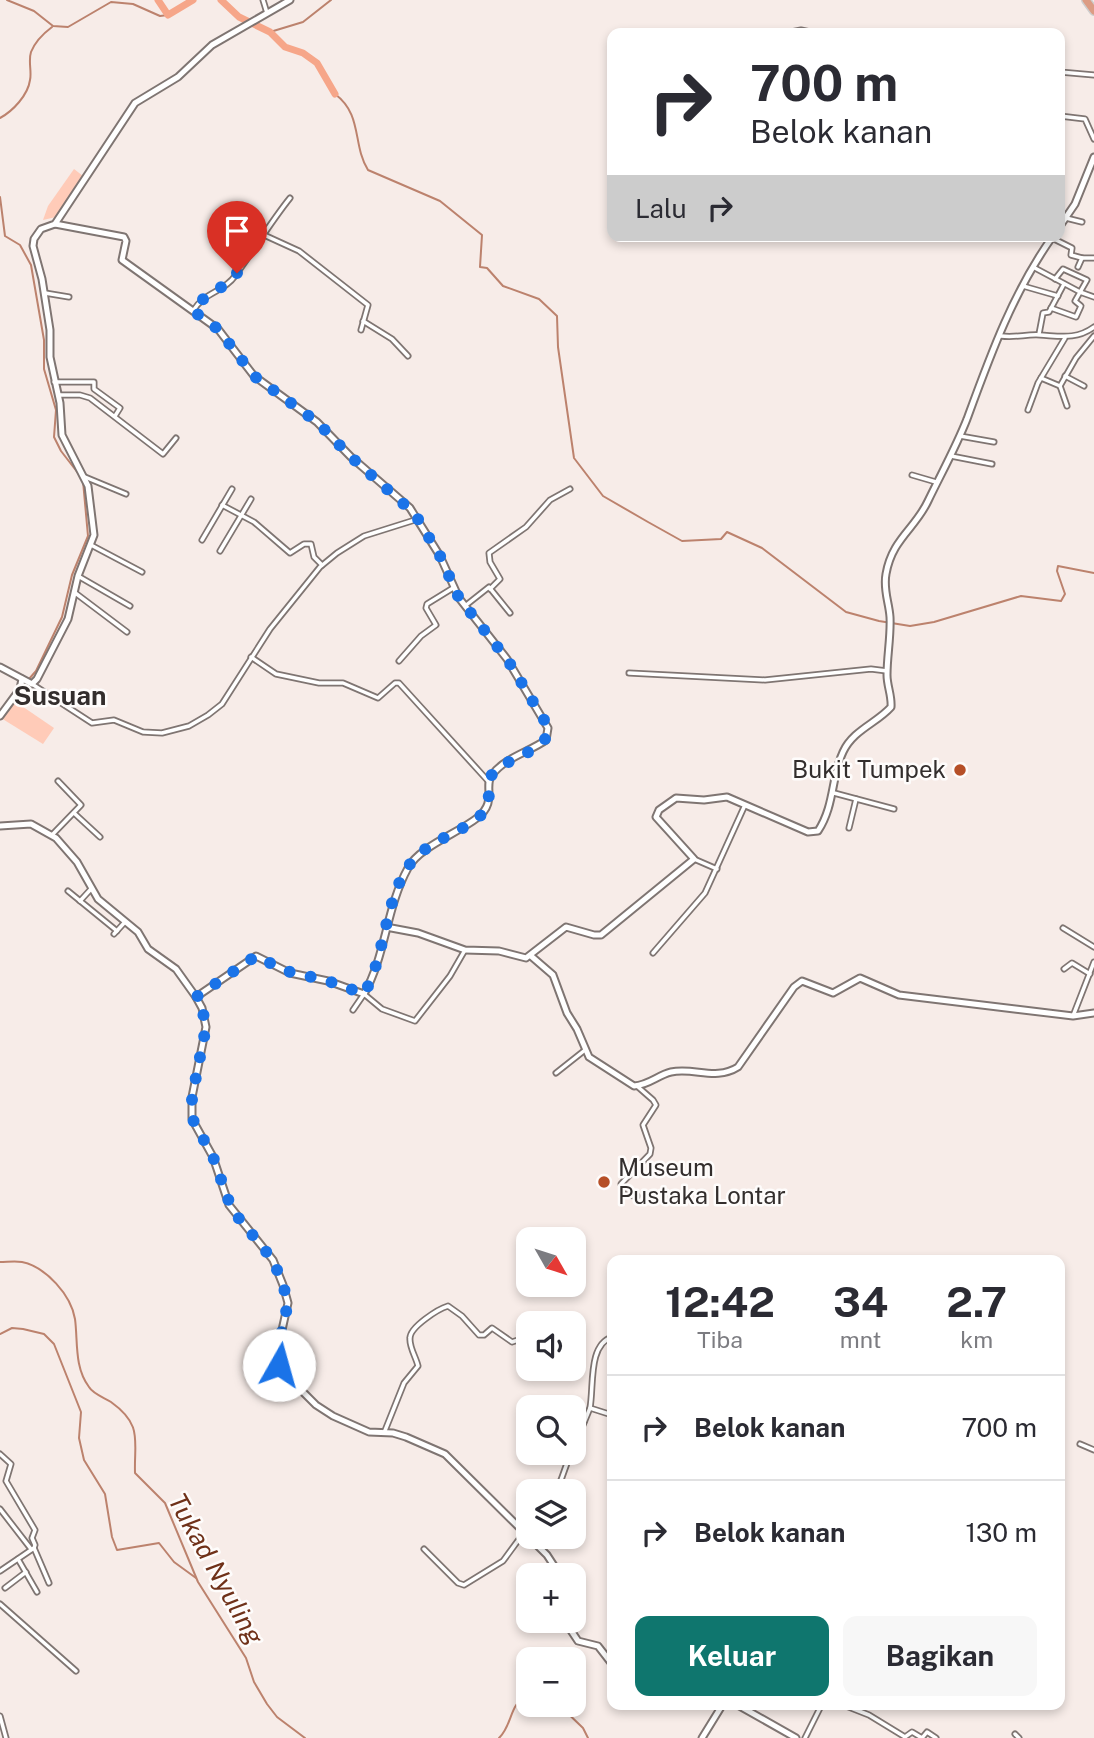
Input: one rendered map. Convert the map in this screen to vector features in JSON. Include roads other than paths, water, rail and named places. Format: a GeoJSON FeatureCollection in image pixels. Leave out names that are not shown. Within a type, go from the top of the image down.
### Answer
{"type":"FeatureCollection","features":[{"type":"Feature","properties":{"kind":"highway"},"geometry":{"type":"LineString","coordinates":[[1086,0],[1094,11]]}},
{"type":"Feature","properties":{"kind":"street"},"geometry":{"type":"LineString","coordinates":[[263,0],[264,15]]}},
{"type":"Feature","properties":{"kind":"street"},"geometry":{"type":"LineString","coordinates":[[55,224],[135,103],[178,77],[205,50],[290,0]]}},
{"type":"Feature","properties":{"kind":"street"},"geometry":{"type":"LineString","coordinates":[[1065,72],[1094,75]]}},
{"type":"Feature","properties":{"kind":"street"},"geometry":{"type":"LineString","coordinates":[[1065,116],[1086,118],[1094,139]]}},
{"type":"Feature","properties":{"kind":"street"},"geometry":{"type":"LineString","coordinates":[[1082,222],[1066,218],[1077,200],[1094,157]]}},
{"type":"Feature","properties":{"kind":"street"},"geometry":{"type":"LineString","coordinates":[[193,311],[201,299],[234,277],[249,252],[264,236],[290,198]]}},
{"type":"Feature","properties":{"kind":"street"},"geometry":{"type":"LineString","coordinates":[[20,689],[32,684],[65,626],[94,530],[90,493],[85,477],[64,441],[59,395],[50,357],[50,330],[33,243],[43,227],[55,224],[124,237],[126,241],[122,260],[218,329],[254,376],[317,422],[418,519],[465,606],[507,659],[548,728],[545,740],[500,767],[489,782],[489,801],[479,817],[418,856],[409,865],[386,927],[379,964],[353,1010]]}},
{"type":"Feature","properties":{"kind":"street"},"geometry":{"type":"LineString","coordinates":[[264,236],[299,251],[368,304],[369,309],[361,330]]}},
{"type":"Feature","properties":{"kind":"street"},"geometry":{"type":"LineString","coordinates":[[717,869],[694,859],[658,821],[657,812],[672,800],[680,798],[704,800],[727,797],[813,833],[823,822],[834,793],[843,751],[866,724],[890,709],[892,704],[887,671],[890,613],[885,582],[888,564],[902,534],[926,506],[960,436],[986,362],[1001,335],[1031,266],[1048,242]]}},
{"type":"Feature","properties":{"kind":"street"},"geometry":{"type":"LineString","coordinates":[[1061,242],[1072,248],[1071,255],[1094,258]]}},
{"type":"Feature","properties":{"kind":"street"},"geometry":{"type":"LineString","coordinates":[[1078,267],[1082,258]]}},
{"type":"Feature","properties":{"kind":"street"},"geometry":{"type":"LineString","coordinates":[[1031,266],[1080,292],[1094,296]]}},
{"type":"Feature","properties":{"kind":"street"},"geometry":{"type":"LineString","coordinates":[[1051,308],[1076,317],[1081,306],[1075,301],[1086,278],[1062,269],[1055,279]]}},
{"type":"Feature","properties":{"kind":"street"},"geometry":{"type":"LineString","coordinates":[[1039,334],[1043,313],[1048,313],[1064,284]]}},
{"type":"Feature","properties":{"kind":"street"},"geometry":{"type":"LineString","coordinates":[[1022,285],[1058,296]]}},
{"type":"Feature","properties":{"kind":"street"},"geometry":{"type":"LineString","coordinates":[[43,292],[69,296]]}},
{"type":"Feature","properties":{"kind":"street"},"geometry":{"type":"LineString","coordinates":[[363,321],[392,340],[408,356]]}},
{"type":"Feature","properties":{"kind":"street"},"geometry":{"type":"LineString","coordinates":[[1001,335],[1016,338],[1039,334],[1065,338],[1094,327]]}},
{"type":"Feature","properties":{"kind":"street"},"geometry":{"type":"LineString","coordinates":[[1067,406],[1060,386],[1094,336]]}},
{"type":"Feature","properties":{"kind":"street"},"geometry":{"type":"LineString","coordinates":[[1028,410],[1041,378],[1065,338]]}},
{"type":"Feature","properties":{"kind":"street"},"geometry":{"type":"LineString","coordinates":[[1065,376],[1084,386]]}},
{"type":"Feature","properties":{"kind":"street"},"geometry":{"type":"LineString","coordinates":[[1041,378],[1060,386]]}},
{"type":"Feature","properties":{"kind":"street"},"geometry":{"type":"LineString","coordinates":[[54,382],[93,382],[94,390],[120,408],[116,415]]}},
{"type":"Feature","properties":{"kind":"street"},"geometry":{"type":"LineString","coordinates":[[59,395],[85,396],[116,415],[163,454],[176,438]]}},
{"type":"Feature","properties":{"kind":"street"},"geometry":{"type":"LineString","coordinates":[[960,436],[994,442]]}},
{"type":"Feature","properties":{"kind":"street"},"geometry":{"type":"LineString","coordinates":[[949,455],[992,464]]}},
{"type":"Feature","properties":{"kind":"street"},"geometry":{"type":"LineString","coordinates":[[912,475],[936,482]]}},
{"type":"Feature","properties":{"kind":"street"},"geometry":{"type":"LineString","coordinates":[[85,477],[126,494]]}},
{"type":"Feature","properties":{"kind":"street"},"geometry":{"type":"LineString","coordinates":[[202,540],[232,489]]}},
{"type":"Feature","properties":{"kind":"street"},"geometry":{"type":"LineString","coordinates":[[465,606],[487,588],[491,589],[500,579],[490,562],[489,553],[526,527],[551,500],[570,489]]}},
{"type":"Feature","properties":{"kind":"street"},"geometry":{"type":"LineString","coordinates":[[220,551],[251,499]]}},
{"type":"Feature","properties":{"kind":"street"},"geometry":{"type":"LineString","coordinates":[[222,505],[262,528],[290,553],[304,544],[311,544],[314,557],[322,565]]}},
{"type":"Feature","properties":{"kind":"street"},"geometry":{"type":"LineString","coordinates":[[0,667],[32,684],[92,723],[114,720],[143,732],[162,733],[189,726],[218,708],[270,629],[322,565],[364,536],[418,519]]}},
{"type":"Feature","properties":{"kind":"street"},"geometry":{"type":"LineString","coordinates":[[91,545],[142,572]]}},
{"type":"Feature","properties":{"kind":"street"},"geometry":{"type":"LineString","coordinates":[[78,576],[130,606]]}},
{"type":"Feature","properties":{"kind":"street"},"geometry":{"type":"LineString","coordinates":[[399,661],[421,636],[436,625],[426,608],[427,604],[454,587]]}},
{"type":"Feature","properties":{"kind":"street"},"geometry":{"type":"LineString","coordinates":[[491,589],[510,613]]}},
{"type":"Feature","properties":{"kind":"street"},"geometry":{"type":"LineString","coordinates":[[74,592],[127,632]]}},
{"type":"Feature","properties":{"kind":"street"},"geometry":{"type":"LineString","coordinates":[[251,657],[276,674],[319,683],[343,683],[378,698],[395,683],[399,683],[489,782]]}},
{"type":"Feature","properties":{"kind":"street"},"geometry":{"type":"LineString","coordinates":[[629,673],[765,680],[798,679],[871,669],[887,671]]}},
{"type":"Feature","properties":{"kind":"street"},"geometry":{"type":"LineString","coordinates":[[0,716],[20,689],[22,679]]}},
{"type":"Feature","properties":{"kind":"street"},"geometry":{"type":"LineString","coordinates":[[52,835],[80,804],[58,781]]}},
{"type":"Feature","properties":{"kind":"street"},"geometry":{"type":"LineString","coordinates":[[834,793],[894,809]]}},
{"type":"Feature","properties":{"kind":"street"},"geometry":{"type":"LineString","coordinates":[[849,828],[856,799]]}},
{"type":"Feature","properties":{"kind":"street"},"geometry":{"type":"LineString","coordinates":[[653,953],[699,901],[717,869],[745,806]]}},
{"type":"Feature","properties":{"kind":"street"},"geometry":{"type":"LineString","coordinates":[[74,813],[100,837]]}},
{"type":"Feature","properties":{"kind":"street"},"geometry":{"type":"LineString","coordinates":[[0,826],[30,824],[52,835],[77,863],[98,899],[138,932],[148,949],[176,969],[202,1008],[206,1027],[192,1097],[192,1118],[213,1157],[232,1210],[273,1260],[283,1285],[288,1303],[278,1348],[279,1365],[292,1382],[328,1413],[369,1432],[406,1437],[445,1454],[516,1520]]}},
{"type":"Feature","properties":{"kind":"street"},"geometry":{"type":"LineString","coordinates":[[386,927],[418,933],[465,950],[499,951],[522,958],[531,956],[566,927],[594,935],[606,932],[694,859]]}},
{"type":"Feature","properties":{"kind":"street"},"geometry":{"type":"LineString","coordinates":[[80,901],[92,887]]}},
{"type":"Feature","properties":{"kind":"street"},"geometry":{"type":"LineString","coordinates":[[68,891],[116,933],[125,922]]}},
{"type":"Feature","properties":{"kind":"street"},"geometry":{"type":"LineString","coordinates":[[1063,928],[1094,947]]}},
{"type":"Feature","properties":{"kind":"street"},"geometry":{"type":"LineString","coordinates":[[196,997],[256,956],[286,971],[328,981],[364,994],[382,1009],[415,1021],[450,976],[465,950]]}},
{"type":"Feature","properties":{"kind":"street"},"geometry":{"type":"LineString","coordinates":[[531,956],[553,975],[563,1005],[581,1035],[585,1050],[598,1063],[637,1086],[656,1105],[643,1125],[652,1148],[650,1154],[621,1184],[624,1195],[637,1196]]}},
{"type":"Feature","properties":{"kind":"street"},"geometry":{"type":"LineString","coordinates":[[1073,1016],[1094,962]]}},
{"type":"Feature","properties":{"kind":"street"},"geometry":{"type":"LineString","coordinates":[[1064,969],[1074,964],[1090,974]]}},
{"type":"Feature","properties":{"kind":"street"},"geometry":{"type":"LineString","coordinates":[[637,1086],[673,1071],[718,1074],[738,1067],[794,987],[803,981],[833,993],[860,978],[899,995],[1073,1016],[1094,1013]]}},
{"type":"Feature","properties":{"kind":"street"},"geometry":{"type":"LineString","coordinates":[[556,1073],[585,1050]]}},
{"type":"Feature","properties":{"kind":"street"},"geometry":{"type":"LineString","coordinates":[[384,1433],[404,1383],[418,1366],[410,1334],[433,1312],[448,1306],[462,1316],[479,1335],[484,1335],[492,1328],[512,1342],[516,1341]]}},
{"type":"Feature","properties":{"kind":"street"},"geometry":{"type":"LineString","coordinates":[[586,1417],[590,1408],[596,1350],[607,1340]]}},
{"type":"Feature","properties":{"kind":"street"},"geometry":{"type":"LineString","coordinates":[[590,1408],[607,1413]]}},
{"type":"Feature","properties":{"kind":"street"},"geometry":{"type":"LineString","coordinates":[[1080,1444],[1094,1450]]}},
{"type":"Feature","properties":{"kind":"street"},"geometry":{"type":"LineString","coordinates":[[0,1454],[11,1464],[6,1481],[35,1529],[32,1538],[35,1545],[32,1549],[0,1571]]}},
{"type":"Feature","properties":{"kind":"street"},"geometry":{"type":"LineString","coordinates":[[0,1509],[32,1549],[48,1583]]}},
{"type":"Feature","properties":{"kind":"street"},"geometry":{"type":"LineString","coordinates":[[424,1549],[458,1583],[464,1585],[503,1561],[516,1544]]}},
{"type":"Feature","properties":{"kind":"street"},"geometry":{"type":"LineString","coordinates":[[18,1559],[37,1592]]}},
{"type":"Feature","properties":{"kind":"street"},"geometry":{"type":"LineString","coordinates":[[5,1588],[26,1572]]}},
{"type":"Feature","properties":{"kind":"street"},"geometry":{"type":"LineString","coordinates":[[0,1604],[76,1671]]}},
{"type":"Feature","properties":{"kind":"street"},"geometry":{"type":"LineString","coordinates":[[573,1633],[578,1641],[598,1646],[607,1658]]}},
{"type":"Feature","properties":{"kind":"street"},"geometry":{"type":"LineString","coordinates":[[702,1738],[719,1710]]}},
{"type":"Feature","properties":{"kind":"street"},"geometry":{"type":"LineString","coordinates":[[747,1710],[796,1738]]}},
{"type":"Feature","properties":{"kind":"street"},"geometry":{"type":"LineString","coordinates":[[805,1738],[819,1710]]}},
{"type":"Feature","properties":{"kind":"street"},"geometry":{"type":"LineString","coordinates":[[856,1710],[905,1737],[912,1732],[922,1738],[927,1732],[936,1738]]}},
{"type":"Feature","properties":{"kind":"street"},"geometry":{"type":"LineString","coordinates":[[0,1716],[6,1738]]}},
{"type":"Feature","properties":{"kind":"waterway"},"geometry":{"type":"LineString","coordinates":[[7,0],[34,11],[53,26],[68,27],[111,2],[133,4],[160,16],[168,15]]}},
{"type":"Feature","properties":{"kind":"waterway"},"geometry":{"type":"LineString","coordinates":[[158,0],[168,15],[193,0]]}},
{"type":"Feature","properties":{"kind":"waterway"},"geometry":{"type":"LineString","coordinates":[[221,0],[239,17],[270,32],[285,47],[303,53],[317,63],[335,94]]}},
{"type":"Feature","properties":{"kind":"waterway"},"geometry":{"type":"LineString","coordinates":[[270,32],[303,22],[331,0]]}},
{"type":"Feature","properties":{"kind":"waterway"},"geometry":{"type":"LineString","coordinates":[[0,118],[23,97],[29,86],[31,52],[40,38],[52,27]]}},
{"type":"Feature","properties":{"kind":"waterway"},"geometry":{"type":"LineString","coordinates":[[335,94],[344,102],[354,120],[360,150],[368,170],[440,201],[482,235],[480,267],[487,268],[503,286],[539,299],[557,316],[558,347],[574,458],[603,496],[682,541],[721,539],[727,532],[762,548],[846,612],[910,626],[934,622],[1021,596],[1061,601],[1065,594],[1057,571],[1058,566],[1094,573]]}},
{"type":"Feature","properties":{"kind":"waterway"},"geometry":{"type":"LineString","coordinates":[[0,197],[5,236],[20,245],[31,265],[44,340],[44,369],[56,410],[54,437],[78,473]]}},
{"type":"Feature","properties":{"kind":"waterway"},"geometry":{"type":"LineString","coordinates":[[29,679],[36,671],[62,617],[72,575],[88,536],[83,481]]}},
{"type":"Feature","properties":{"kind":"waterway","name":"Tukad Nyuling"},"geometry":{"type":"LineString","coordinates":[[0,1262],[31,1265],[48,1276],[63,1292],[73,1310],[79,1362],[84,1379],[93,1392],[121,1410],[132,1426],[135,1434],[135,1473],[165,1503],[198,1582],[246,1658],[254,1682],[267,1704],[277,1717],[305,1738]]}},
{"type":"Feature","properties":{"kind":"waterway"},"geometry":{"type":"LineString","coordinates":[[0,1334],[12,1328],[23,1329],[44,1334],[54,1344],[81,1412],[79,1438],[84,1460],[105,1494],[112,1537],[117,1550],[159,1543],[174,1562],[196,1578]]}},
{"type":"Feature","properties":{"kind":"waterway","name":"Tukad Nyuling"},"geometry":{"type":"LineString","coordinates":[[499,1738],[507,1727],[516,1705]]}},
{"type":"Feature","properties":{"kind":"waterway","name":"Tukad Nyuling"},"geometry":{"type":"LineString","coordinates":[[572,1717],[583,1728],[588,1738]]}},
{"type":"Feature","properties":{"kind":"place","name":"Bukit Tumpek"},"geometry":{"type":"Point","coordinates":[960,770]}},
{"type":"Feature","properties":{"kind":"place","name":"Museum Pustaka Lontar"},"geometry":{"type":"Point","coordinates":[604,1182]}},
{"type":"Feature","properties":{"kind":"district","name":"Susuan"},"geometry":{"type":"Point","coordinates":[60,696]}}]}
